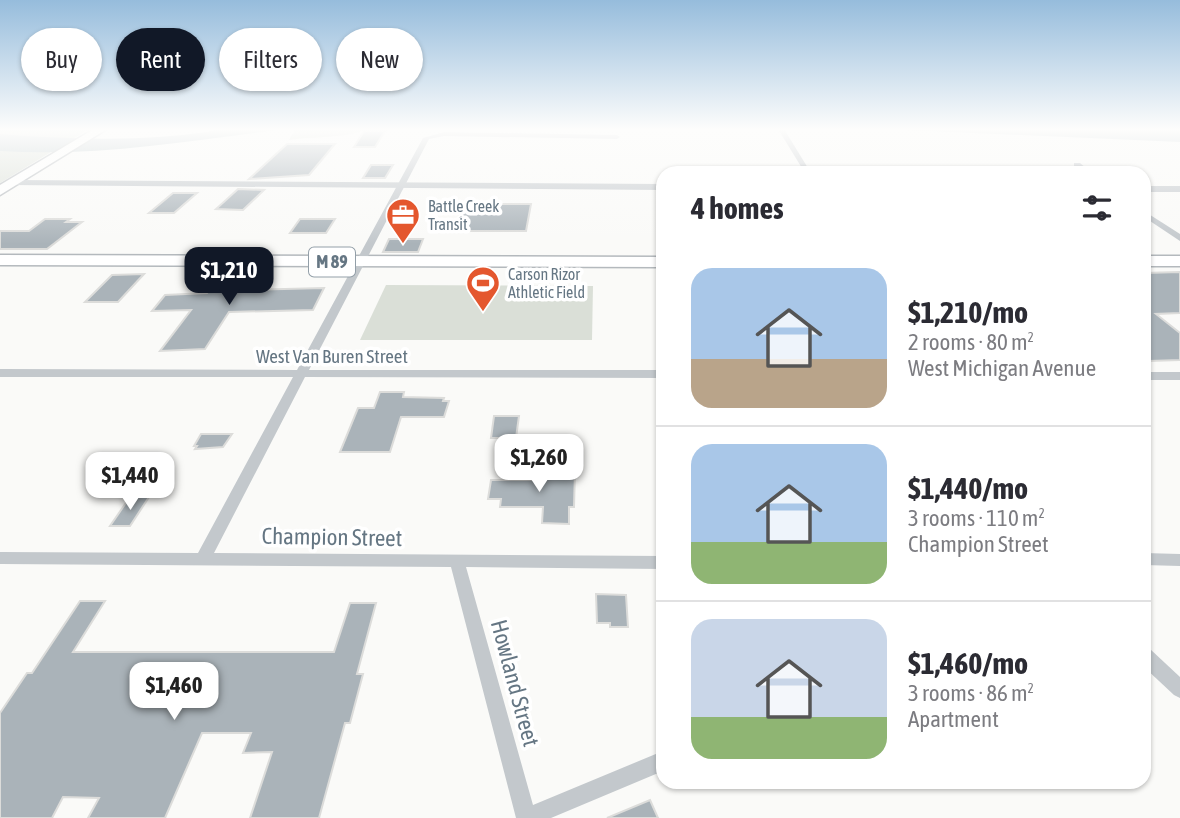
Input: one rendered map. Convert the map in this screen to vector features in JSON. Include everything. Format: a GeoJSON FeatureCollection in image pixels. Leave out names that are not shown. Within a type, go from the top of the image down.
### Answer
{"type":"FeatureCollection","features":[{"type":"Feature","properties":{"kind":"highway"},"geometry":{"type":"LineString","coordinates":[[0,191],[40,167]]}},
{"type":"Feature","properties":{"kind":"highway","name":"M 89"},"geometry":{"type":"LineString","coordinates":[[0,260],[656,262]]}},
{"type":"Feature","properties":{"kind":"highway"},"geometry":{"type":"LineString","coordinates":[[1151,261],[1180,261]]}},
{"type":"Feature","properties":{"kind":"street"},"geometry":{"type":"LineString","coordinates":[[203,558],[411,167]]}},
{"type":"Feature","properties":{"kind":"street"},"geometry":{"type":"LineString","coordinates":[[13,183],[656,187]]}},
{"type":"Feature","properties":{"kind":"street"},"geometry":{"type":"LineString","coordinates":[[1151,189],[1180,189]]}},
{"type":"Feature","properties":{"kind":"street"},"geometry":{"type":"LineString","coordinates":[[1151,218],[1180,238]]}},
{"type":"Feature","properties":{"kind":"street","name":"West Van Buren Street"},"geometry":{"type":"LineString","coordinates":[[0,373],[656,374]]}},
{"type":"Feature","properties":{"kind":"street"},"geometry":{"type":"LineString","coordinates":[[1151,376],[1180,376]]}},
{"type":"Feature","properties":{"kind":"street","name":"Champion Street"},"geometry":{"type":"LineString","coordinates":[[0,558],[656,562]]}},
{"type":"Feature","properties":{"kind":"street"},"geometry":{"type":"LineString","coordinates":[[1151,559],[1180,560]]}},
{"type":"Feature","properties":{"kind":"street","name":"Howland Street"},"geometry":{"type":"LineString","coordinates":[[457,561],[526,818]]}},
{"type":"Feature","properties":{"kind":"street"},"geometry":{"type":"LineString","coordinates":[[1151,662],[1180,689]]}},
{"type":"Feature","properties":{"kind":"street"},"geometry":{"type":"LineString","coordinates":[[526,818],[656,764]]}},
{"type":"Feature","properties":{"kind":"shaded area"},"geometry":{"type":"Polygon","coordinates":[[[0,167],[26,167],[0,183],[0,167]]]}},
{"type":"Feature","properties":{"kind":"shaded area","name":"Carson Rizor Athletic Field"},"geometry":{"type":"Polygon","coordinates":[[[386,285],[593,286],[592,340],[360,340],[386,285]]]}},
{"type":"Feature","properties":{"kind":"building"},"geometry":{"type":"Polygon","coordinates":[[[262,167],[316,167],[309,175],[249,179],[262,167]]]}},
{"type":"Feature","properties":{"kind":"building"},"geometry":{"type":"Polygon","coordinates":[[[370,167],[392,167],[385,178],[363,178],[370,167]]]}},
{"type":"Feature","properties":{"kind":"building"},"geometry":{"type":"Polygon","coordinates":[[[238,189],[264,190],[243,210],[216,209],[238,189]]]}},
{"type":"Feature","properties":{"kind":"building"},"geometry":{"type":"Polygon","coordinates":[[[173,193],[197,193],[174,213],[149,213],[173,193]]]}},
{"type":"Feature","properties":{"kind":"building"},"geometry":{"type":"Polygon","coordinates":[[[463,204],[531,204],[526,231],[454,231],[463,204]]]}},
{"type":"Feature","properties":{"kind":"building"},"geometry":{"type":"Polygon","coordinates":[[[45,219],[82,222],[47,249],[0,249],[0,231],[29,231],[45,219]]]}},
{"type":"Feature","properties":{"kind":"building"},"geometry":{"type":"Polygon","coordinates":[[[300,219],[335,219],[326,233],[290,233],[300,219]]]}},
{"type":"Feature","properties":{"kind":"building","name":"Battle Creek Transit"},"geometry":{"type":"Polygon","coordinates":[[[389,239],[423,239],[418,252],[383,252],[389,239]]]}},
{"type":"Feature","properties":{"kind":"building"},"geometry":{"type":"Polygon","coordinates":[[[233,269],[263,269],[249,290],[324,288],[313,310],[229,312],[205,349],[160,351],[191,310],[152,311],[165,295],[207,293],[220,276],[229,275],[233,269]]]}},
{"type":"Feature","properties":{"kind":"building"},"geometry":{"type":"Polygon","coordinates":[[[1180,272],[1180,313],[1156,314],[1180,333],[1180,360],[1151,361],[1151,273],[1180,272]]]}},
{"type":"Feature","properties":{"kind":"building"},"geometry":{"type":"Polygon","coordinates":[[[144,274],[118,302],[85,302],[112,275],[144,274]]]}},
{"type":"Feature","properties":{"kind":"building"},"geometry":{"type":"Polygon","coordinates":[[[380,392],[404,392],[403,397],[444,398],[443,401],[449,401],[444,417],[401,417],[390,452],[340,452],[358,408],[374,408],[380,392]]]}},
{"type":"Feature","properties":{"kind":"building"},"geometry":{"type":"Polygon","coordinates":[[[494,416],[519,416],[516,438],[491,438],[494,416]]]}},
{"type":"Feature","properties":{"kind":"building"},"geometry":{"type":"Polygon","coordinates":[[[201,434],[232,434],[223,447],[195,449],[201,434]]]}},
{"type":"Feature","properties":{"kind":"building"},"geometry":{"type":"Polygon","coordinates":[[[515,441],[541,441],[539,455],[513,455],[515,441]]]}},
{"type":"Feature","properties":{"kind":"building"},"geometry":{"type":"Polygon","coordinates":[[[534,471],[575,471],[574,507],[569,507],[569,524],[542,523],[543,507],[500,507],[501,499],[488,499],[491,480],[533,480],[534,471]]]}},
{"type":"Feature","properties":{"kind":"building"},"geometry":{"type":"Polygon","coordinates":[[[130,497],[149,497],[130,526],[110,526],[130,497]]]}},
{"type":"Feature","properties":{"kind":"building"},"geometry":{"type":"Polygon","coordinates":[[[596,594],[626,595],[628,627],[610,627],[610,623],[597,623],[596,594]]]}},
{"type":"Feature","properties":{"kind":"building"},"geometry":{"type":"Polygon","coordinates":[[[80,601],[105,601],[73,652],[334,652],[350,603],[376,603],[357,674],[363,674],[350,723],[345,723],[319,818],[250,818],[272,752],[243,753],[251,733],[202,733],[165,818],[88,818],[99,798],[63,797],[52,818],[0,818],[0,713],[27,673],[32,673],[80,601]]]}},
{"type":"Feature","properties":{"kind":"building"},"geometry":{"type":"Polygon","coordinates":[[[650,800],[658,818],[607,818],[650,800]]]}},
{"type":"Feature","properties":{"kind":"place","name":"Battle Creek Transit"},"geometry":{"type":"Point","coordinates":[403,245]}},
{"type":"Feature","properties":{"kind":"place","name":"Carson Rizor Athletic Field"},"geometry":{"type":"Point","coordinates":[483,313]}}]}
